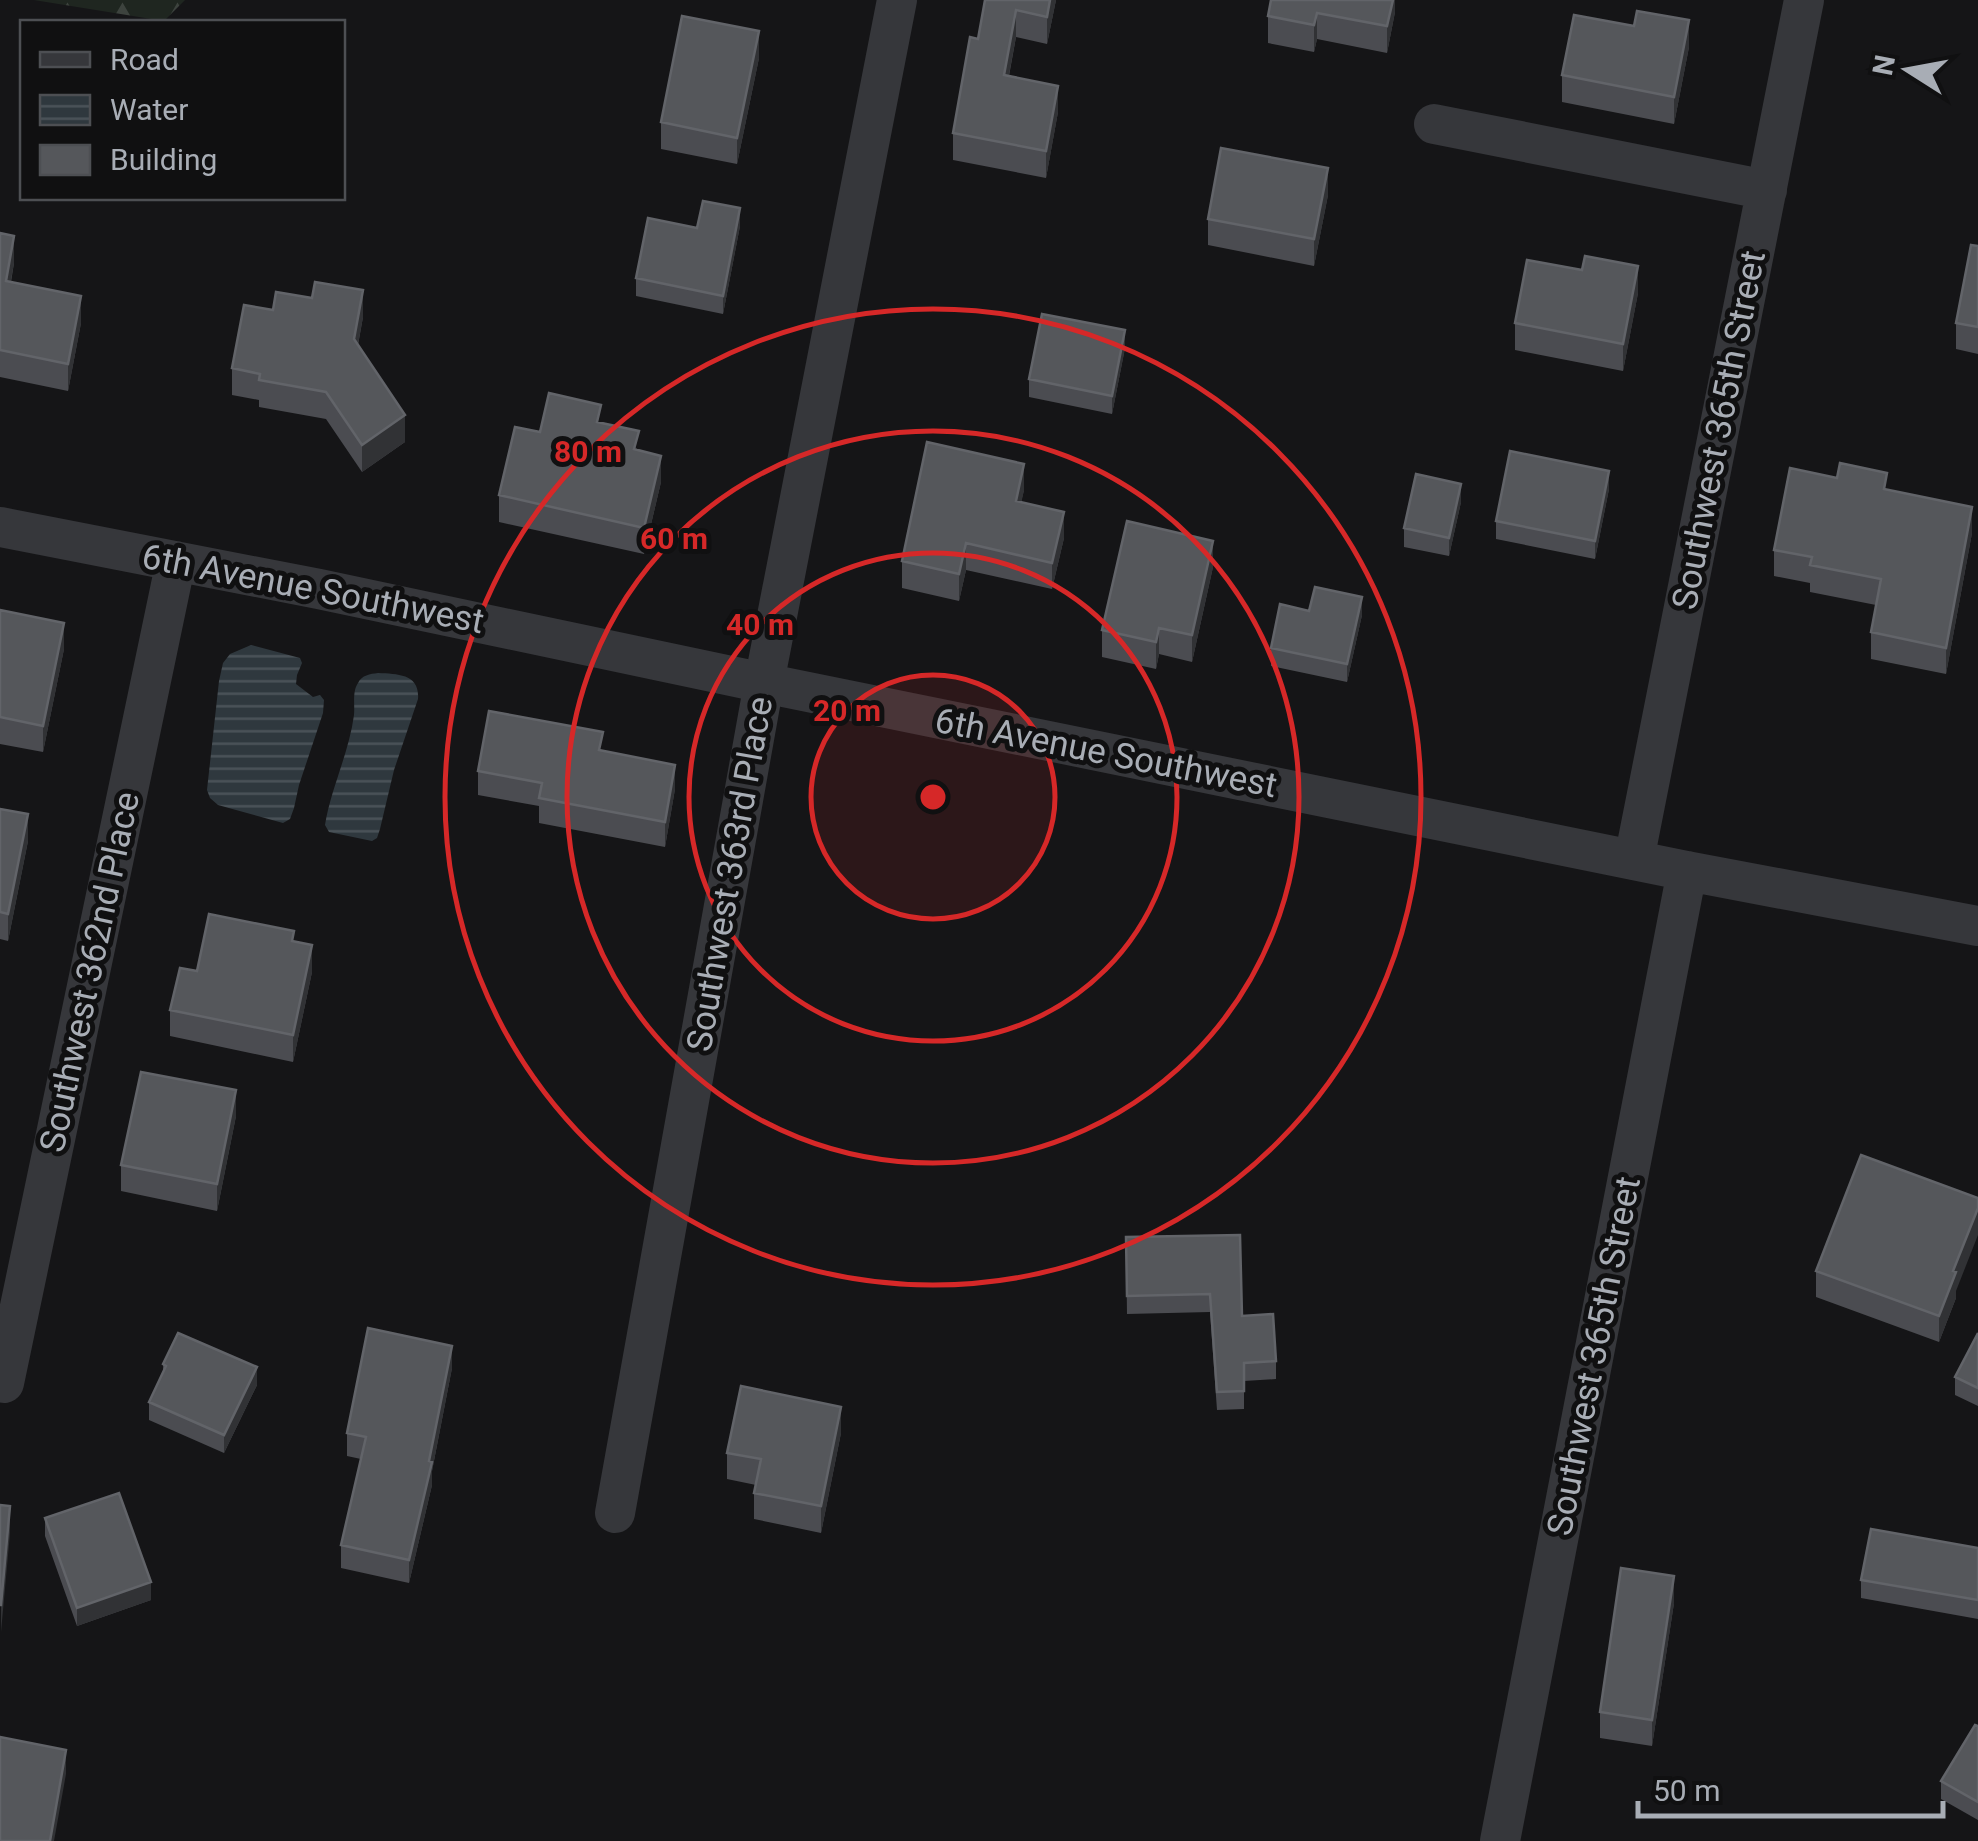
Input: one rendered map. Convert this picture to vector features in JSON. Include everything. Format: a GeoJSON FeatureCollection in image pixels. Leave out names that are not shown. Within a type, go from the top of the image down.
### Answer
{"type":"FeatureCollection","features":[{"type":"Feature","properties":{"kind":"street","name":"Southwest 363rd Place"},"geometry":{"type":"LineString","coordinates":[[615,1513],[764,683],[896,0]]}},
{"type":"Feature","properties":{"kind":"street","name":"Southwest 365th Street"},"geometry":{"type":"LineString","coordinates":[[1634,860],[1804,0]]}},
{"type":"Feature","properties":{"kind":"street"},"geometry":{"type":"LineString","coordinates":[[1434,124],[1767,190]]}},
{"type":"Feature","properties":{"kind":"street","name":"6th Avenue Southwest"},"geometry":{"type":"LineString","coordinates":[[0,528],[375,600],[1688,871],[1978,926]]}},
{"type":"Feature","properties":{"kind":"street","name":"Southwest 362nd Place"},"geometry":{"type":"LineString","coordinates":[[4,1384],[176,561]]}},
{"type":"Feature","properties":{"kind":"street","name":"Southwest 365th Street"},"geometry":{"type":"LineString","coordinates":[[1500,1841],[1688,871]]}},
{"type":"Feature","properties":{"kind":"green space"},"geometry":{"type":"Polygon","coordinates":[[[34,0],[185,0],[165,20],[34,0]]]}},
{"type":"Feature","properties":{"kind":"water"},"geometry":{"type":"Polygon","coordinates":[[[251,645],[300,658],[296,684],[324,700],[294,808],[290,819],[283,823],[218,805],[207,790],[223,663],[230,654],[251,645]]]}},
{"type":"Feature","properties":{"kind":"water"},"geometry":{"type":"Polygon","coordinates":[[[378,673],[411,680],[418,699],[394,770],[380,829],[372,841],[329,832],[325,825],[352,729],[356,687],[364,677],[378,673]]]}},
{"type":"Feature","properties":{"kind":"building"},"geometry":{"type":"Polygon","coordinates":[[[985,0],[1050,0],[1047,17],[1016,10],[1004,75],[1058,86],[1046,151],[953,133],[970,37],[978,39],[985,0]]]}},
{"type":"Feature","properties":{"kind":"building"},"geometry":{"type":"Polygon","coordinates":[[[1271,0],[1393,0],[1387,26],[1317,13],[1314,25],[1268,16],[1271,0]]]}},
{"type":"Feature","properties":{"kind":"building"},"geometry":{"type":"Polygon","coordinates":[[[1637,11],[1689,20],[1674,97],[1562,75],[1574,15],[1634,26],[1637,11]]]}},
{"type":"Feature","properties":{"kind":"building"},"geometry":{"type":"Polygon","coordinates":[[[682,16],[759,31],[737,138],[661,122],[682,16]]]}},
{"type":"Feature","properties":{"kind":"building"},"geometry":{"type":"Polygon","coordinates":[[[1221,148],[1328,168],[1314,239],[1208,219],[1221,148]]]}},
{"type":"Feature","properties":{"kind":"building"},"geometry":{"type":"Polygon","coordinates":[[[703,201],[740,208],[723,296],[636,278],[648,218],[697,228],[703,201]]]}},
{"type":"Feature","properties":{"kind":"building"},"geometry":{"type":"Polygon","coordinates":[[[0,233],[14,236],[6,281],[81,296],[68,364],[0,350],[0,233]]]}},
{"type":"Feature","properties":{"kind":"building"},"geometry":{"type":"Polygon","coordinates":[[[1971,245],[1978,246],[1978,327],[1956,323],[1971,245]]]}},
{"type":"Feature","properties":{"kind":"building"},"geometry":{"type":"Polygon","coordinates":[[[1585,256],[1638,266],[1623,344],[1515,323],[1527,260],[1582,270],[1585,256]]]}},
{"type":"Feature","properties":{"kind":"building"},"geometry":{"type":"Polygon","coordinates":[[[315,282],[363,290],[354,339],[405,415],[362,445],[326,392],[259,380],[260,374],[232,368],[244,305],[273,310],[276,292],[312,298],[315,282]]]}},
{"type":"Feature","properties":{"kind":"building"},"geometry":{"type":"Polygon","coordinates":[[[1042,314],[1125,330],[1112,396],[1029,379],[1042,314]]]}},
{"type":"Feature","properties":{"kind":"building"},"geometry":{"type":"Polygon","coordinates":[[[549,393],[601,405],[597,422],[639,431],[634,449],[661,456],[644,528],[499,495],[515,427],[540,432],[549,393]]]}},
{"type":"Feature","properties":{"kind":"building"},"geometry":{"type":"Polygon","coordinates":[[[927,442],[1024,464],[1016,501],[1064,512],[1052,563],[966,543],[959,574],[902,561],[927,442]]]}},
{"type":"Feature","properties":{"kind":"building"},"geometry":{"type":"Polygon","coordinates":[[[1510,451],[1609,471],[1595,541],[1496,521],[1510,451]]]}},
{"type":"Feature","properties":{"kind":"building"},"geometry":{"type":"Polygon","coordinates":[[[1840,463],[1887,473],[1884,489],[1972,507],[1946,648],[1871,632],[1881,579],[1810,565],[1812,557],[1774,550],[1790,468],[1837,478],[1840,463]]]}},
{"type":"Feature","properties":{"kind":"building"},"geometry":{"type":"Polygon","coordinates":[[[1416,474],[1461,484],[1449,538],[1404,528],[1416,474]]]}},
{"type":"Feature","properties":{"kind":"building"},"geometry":{"type":"Polygon","coordinates":[[[1127,521],[1213,541],[1192,635],[1159,628],[1156,642],[1102,630],[1127,521]]]}},
{"type":"Feature","properties":{"kind":"building"},"geometry":{"type":"Polygon","coordinates":[[[1315,587],[1362,597],[1347,664],[1271,648],[1280,604],[1309,611],[1315,587]]]}},
{"type":"Feature","properties":{"kind":"building"},"geometry":{"type":"Polygon","coordinates":[[[0,610],[64,623],[43,726],[0,717],[0,610]]]}},
{"type":"Feature","properties":{"kind":"building"},"geometry":{"type":"Polygon","coordinates":[[[489,711],[603,732],[599,750],[675,765],[665,822],[539,798],[542,783],[478,771],[489,711]]]}},
{"type":"Feature","properties":{"kind":"building"},"geometry":{"type":"Polygon","coordinates":[[[0,809],[28,814],[8,914],[0,912],[0,809]]]}},
{"type":"Feature","properties":{"kind":"building"},"geometry":{"type":"Polygon","coordinates":[[[209,914],[294,931],[292,941],[312,945],[293,1035],[170,1010],[180,968],[197,971],[209,914]]]}},
{"type":"Feature","properties":{"kind":"building"},"geometry":{"type":"Polygon","coordinates":[[[141,1072],[236,1090],[217,1184],[121,1165],[141,1072]]]}},
{"type":"Feature","properties":{"kind":"building"},"geometry":{"type":"Polygon","coordinates":[[[1861,1155],[1978,1198],[1978,1208],[1939,1316],[1816,1271],[1861,1155]]]}},
{"type":"Feature","properties":{"kind":"building"},"geometry":{"type":"Polygon","coordinates":[[[1240,1235],[1242,1316],[1273,1314],[1276,1361],[1244,1363],[1244,1391],[1217,1392],[1210,1294],[1127,1296],[1126,1237],[1240,1235]]]}},
{"type":"Feature","properties":{"kind":"building"},"geometry":{"type":"Polygon","coordinates":[[[368,1328],[452,1346],[429,1461],[432,1462],[409,1560],[341,1545],[366,1437],[347,1433],[368,1328]]]}},
{"type":"Feature","properties":{"kind":"building"},"geometry":{"type":"Polygon","coordinates":[[[178,1333],[257,1367],[224,1435],[149,1402],[178,1333]]]}},
{"type":"Feature","properties":{"kind":"building"},"geometry":{"type":"Polygon","coordinates":[[[1978,1333],[1978,1388],[1955,1377],[1978,1333]]]}},
{"type":"Feature","properties":{"kind":"building"},"geometry":{"type":"Polygon","coordinates":[[[741,1386],[841,1407],[821,1506],[754,1493],[761,1459],[727,1453],[741,1386]]]}},
{"type":"Feature","properties":{"kind":"building"},"geometry":{"type":"Polygon","coordinates":[[[119,1493],[151,1582],[77,1608],[45,1518],[119,1493]]]}},
{"type":"Feature","properties":{"kind":"building"},"geometry":{"type":"Polygon","coordinates":[[[0,1505],[10,1506],[1,1605],[0,1605],[0,1505]]]}},
{"type":"Feature","properties":{"kind":"building"},"geometry":{"type":"Polygon","coordinates":[[[1871,1529],[1978,1548],[1978,1600],[1861,1580],[1871,1529]]]}},
{"type":"Feature","properties":{"kind":"building"},"geometry":{"type":"Polygon","coordinates":[[[1621,1568],[1674,1576],[1652,1720],[1600,1712],[1621,1568]]]}},
{"type":"Feature","properties":{"kind":"building"},"geometry":{"type":"Polygon","coordinates":[[[1975,1725],[1978,1726],[1978,1802],[1941,1781],[1975,1725]]]}},
{"type":"Feature","properties":{"kind":"building"},"geometry":{"type":"Polygon","coordinates":[[[0,1737],[66,1750],[50,1841],[0,1841],[0,1737]]]}}]}
